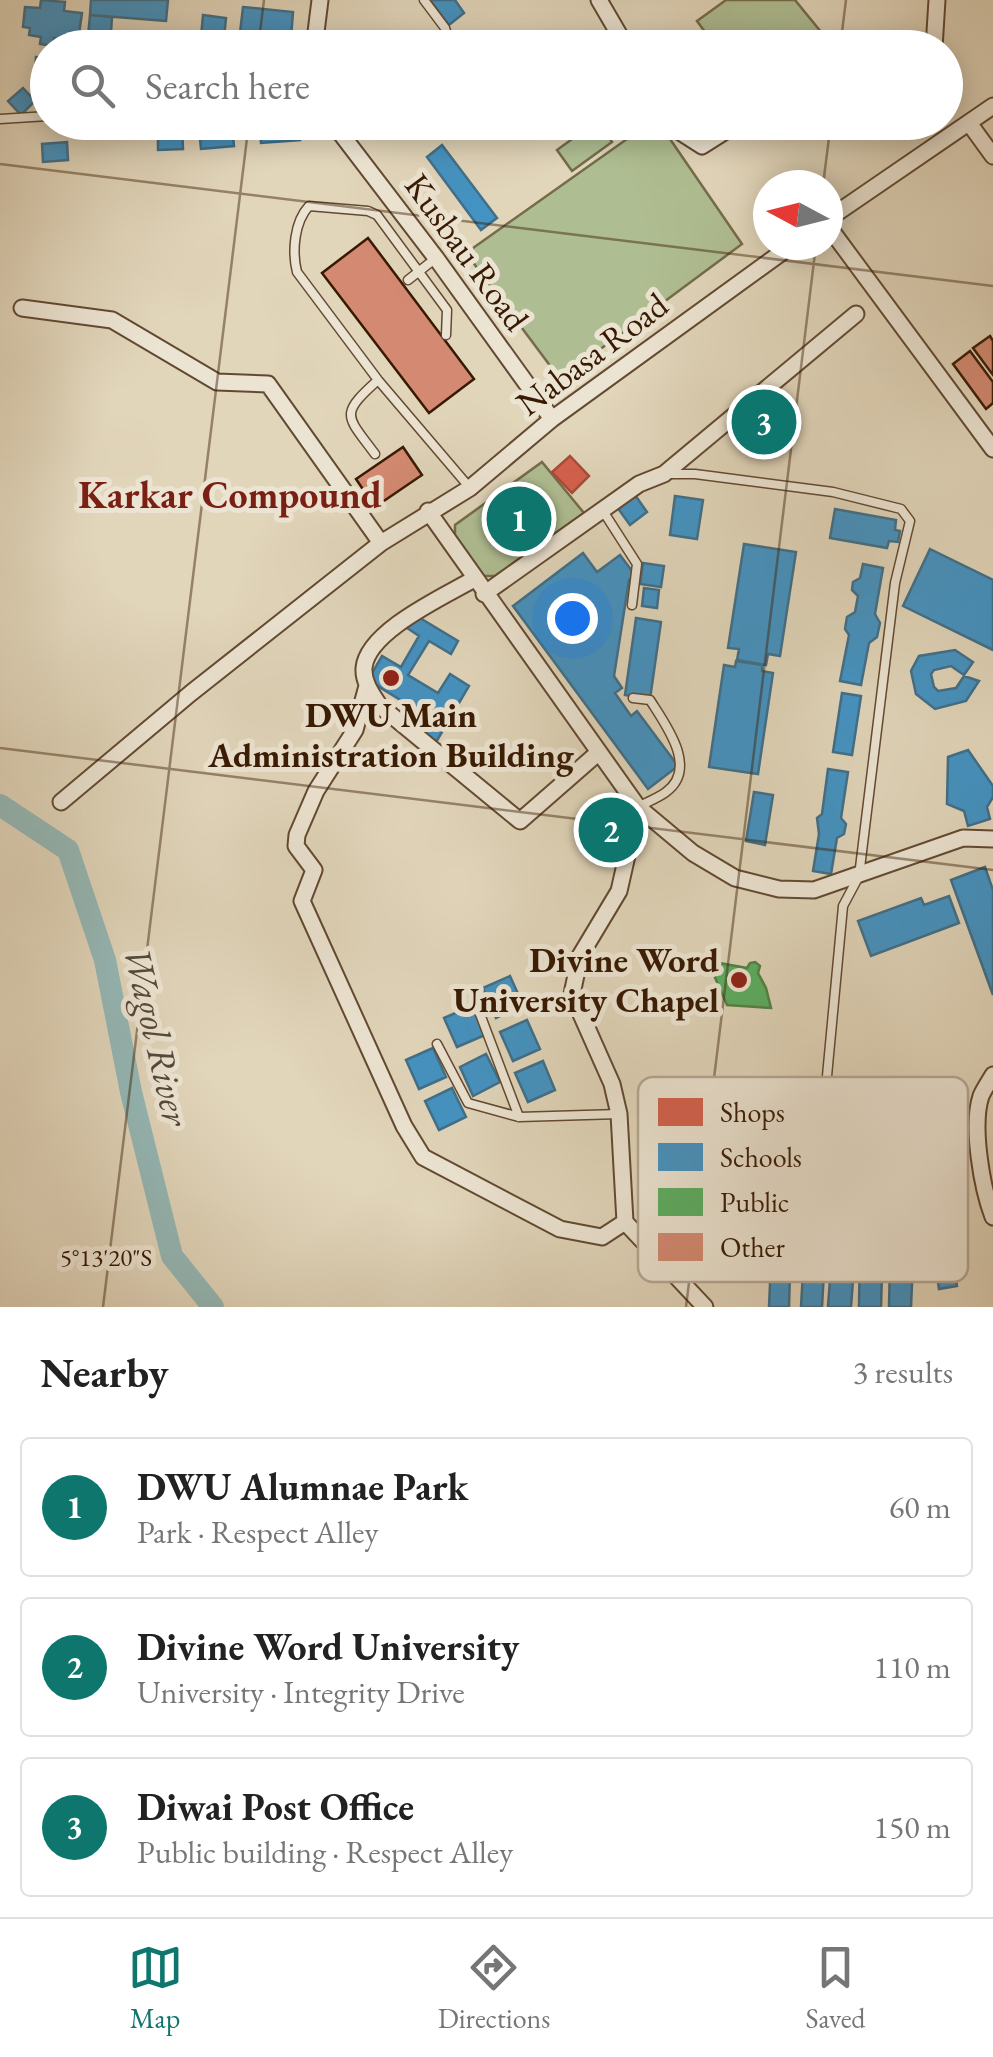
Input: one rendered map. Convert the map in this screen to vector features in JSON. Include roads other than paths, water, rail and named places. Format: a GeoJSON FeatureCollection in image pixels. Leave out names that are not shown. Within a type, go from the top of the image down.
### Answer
{"type":"FeatureCollection","features":[{"type":"Feature","properties":{"kind":"street"},"geometry":{"type":"LineString","coordinates":[[316,30],[320,0]]}},
{"type":"Feature","properties":{"kind":"street"},"geometry":{"type":"LineString","coordinates":[[598,0],[616,30]]}},
{"type":"Feature","properties":{"kind":"street"},"geometry":{"type":"LineString","coordinates":[[935,30],[936,0]]}},
{"type":"Feature","properties":{"kind":"street"},"geometry":{"type":"LineString","coordinates":[[963,128],[993,106]]}},
{"type":"Feature","properties":{"kind":"street"},"geometry":{"type":"LineString","coordinates":[[968,124],[993,156]]}},
{"type":"Feature","properties":{"kind":"street","name":"Kusbau Road"},"geometry":{"type":"LineString","coordinates":[[346,140],[552,420]]}},
{"type":"Feature","properties":{"kind":"street"},"geometry":{"type":"LineString","coordinates":[[843,212],[945,140]]}},
{"type":"Feature","properties":{"kind":"street"},"geometry":{"type":"LineString","coordinates":[[843,243],[993,448]]}},
{"type":"Feature","properties":{"kind":"street","name":"Nabasa Road"},"geometry":{"type":"LineString","coordinates":[[61,802],[381,543],[470,488],[552,420],[771,260]]}},
{"type":"Feature","properties":{"kind":"street"},"geometry":{"type":"LineString","coordinates":[[22,308],[112,320],[217,382],[268,384],[381,543]]}},
{"type":"Feature","properties":{"kind":"street"},"geometry":{"type":"LineString","coordinates":[[484,594],[638,484],[664,474],[856,314]]}},
{"type":"Feature","properties":{"kind":"street"},"geometry":{"type":"LineString","coordinates":[[428,511],[638,807],[693,853],[735,878],[779,889],[814,890],[963,838],[993,839]]}},
{"type":"Feature","properties":{"kind":"street"},"geometry":{"type":"LineString","coordinates":[[474,579],[406,619],[374,644],[364,666],[367,686],[356,730],[316,791],[297,835],[296,846],[314,870],[302,901],[404,1126],[423,1157],[560,1229],[602,1238],[626,1222]]}},
{"type":"Feature","properties":{"kind":"street"},"geometry":{"type":"LineString","coordinates":[[367,686],[379,705],[520,821],[599,752]]}},
{"type":"Feature","properties":{"kind":"street"},"geometry":{"type":"LineString","coordinates":[[638,807],[618,890],[580,956],[572,994],[612,1084],[619,1114],[626,1222],[638,1235]]}},
{"type":"Feature","properties":{"kind":"street"},"geometry":{"type":"LineString","coordinates":[[993,1075],[981,1098],[977,1130],[993,1217]]}},
{"type":"Feature","properties":{"kind":"street"},"geometry":{"type":"LineString","coordinates":[[682,1282],[706,1307]]}},
{"type":"Feature","properties":{"kind":"lane"},"geometry":{"type":"LineString","coordinates":[[424,0],[446,30]]}},
{"type":"Feature","properties":{"kind":"lane"},"geometry":{"type":"LineString","coordinates":[[0,118],[30,117]]}},
{"type":"Feature","properties":{"kind":"lane"},"geometry":{"type":"LineString","coordinates":[[446,334],[447,310],[377,215],[309,206],[300,216],[294,258],[297,272],[378,380],[470,488]]}},
{"type":"Feature","properties":{"kind":"lane"},"geometry":{"type":"LineString","coordinates":[[408,280],[436,258]]}},
{"type":"Feature","properties":{"kind":"lane"},"geometry":{"type":"LineString","coordinates":[[375,454],[350,421],[350,412],[353,402],[378,380]]}},
{"type":"Feature","properties":{"kind":"lane"},"geometry":{"type":"LineString","coordinates":[[664,474],[696,474],[833,492],[901,509],[910,521],[895,583],[858,876],[844,906],[827,1077]]}},
{"type":"Feature","properties":{"kind":"lane"},"geometry":{"type":"LineString","coordinates":[[602,511],[637,564],[632,605]]}},
{"type":"Feature","properties":{"kind":"lane"},"geometry":{"type":"LineString","coordinates":[[633,698],[650,700],[674,738],[680,768],[668,791],[638,807]]}},
{"type":"Feature","properties":{"kind":"lane"},"geometry":{"type":"LineString","coordinates":[[478,1006],[519,1117]]}},
{"type":"Feature","properties":{"kind":"lane"},"geometry":{"type":"LineString","coordinates":[[438,1044],[468,1104],[519,1117],[619,1114]]}},
{"type":"Feature","properties":{"kind":"waterway","name":"Wagol River"},"geometry":{"type":"LineString","coordinates":[[0,805],[68,850],[105,960],[131,1092],[172,1256],[213,1307]]}},
{"type":"Feature","properties":{"kind":"place","name":"Diwai Post Office"},"geometry":{"type":"Point","coordinates":[764,422]}},
{"type":"Feature","properties":{"kind":"place","name":"DWU Alumnae Park"},"geometry":{"type":"Point","coordinates":[519,519]}},
{"type":"Feature","properties":{"kind":"place","name":"DWU Main Administration Building"},"geometry":{"type":"Point","coordinates":[391,678]}},
{"type":"Feature","properties":{"kind":"place","name":"Divine Word University"},"geometry":{"type":"Point","coordinates":[611,830]}},
{"type":"Feature","properties":{"kind":"place","name":"Divine Word University Chapel"},"geometry":{"type":"Point","coordinates":[739,980]}},
{"type":"Feature","properties":{"kind":"district","name":"Karkar Compound"},"geometry":{"type":"Point","coordinates":[230,495]}}]}
